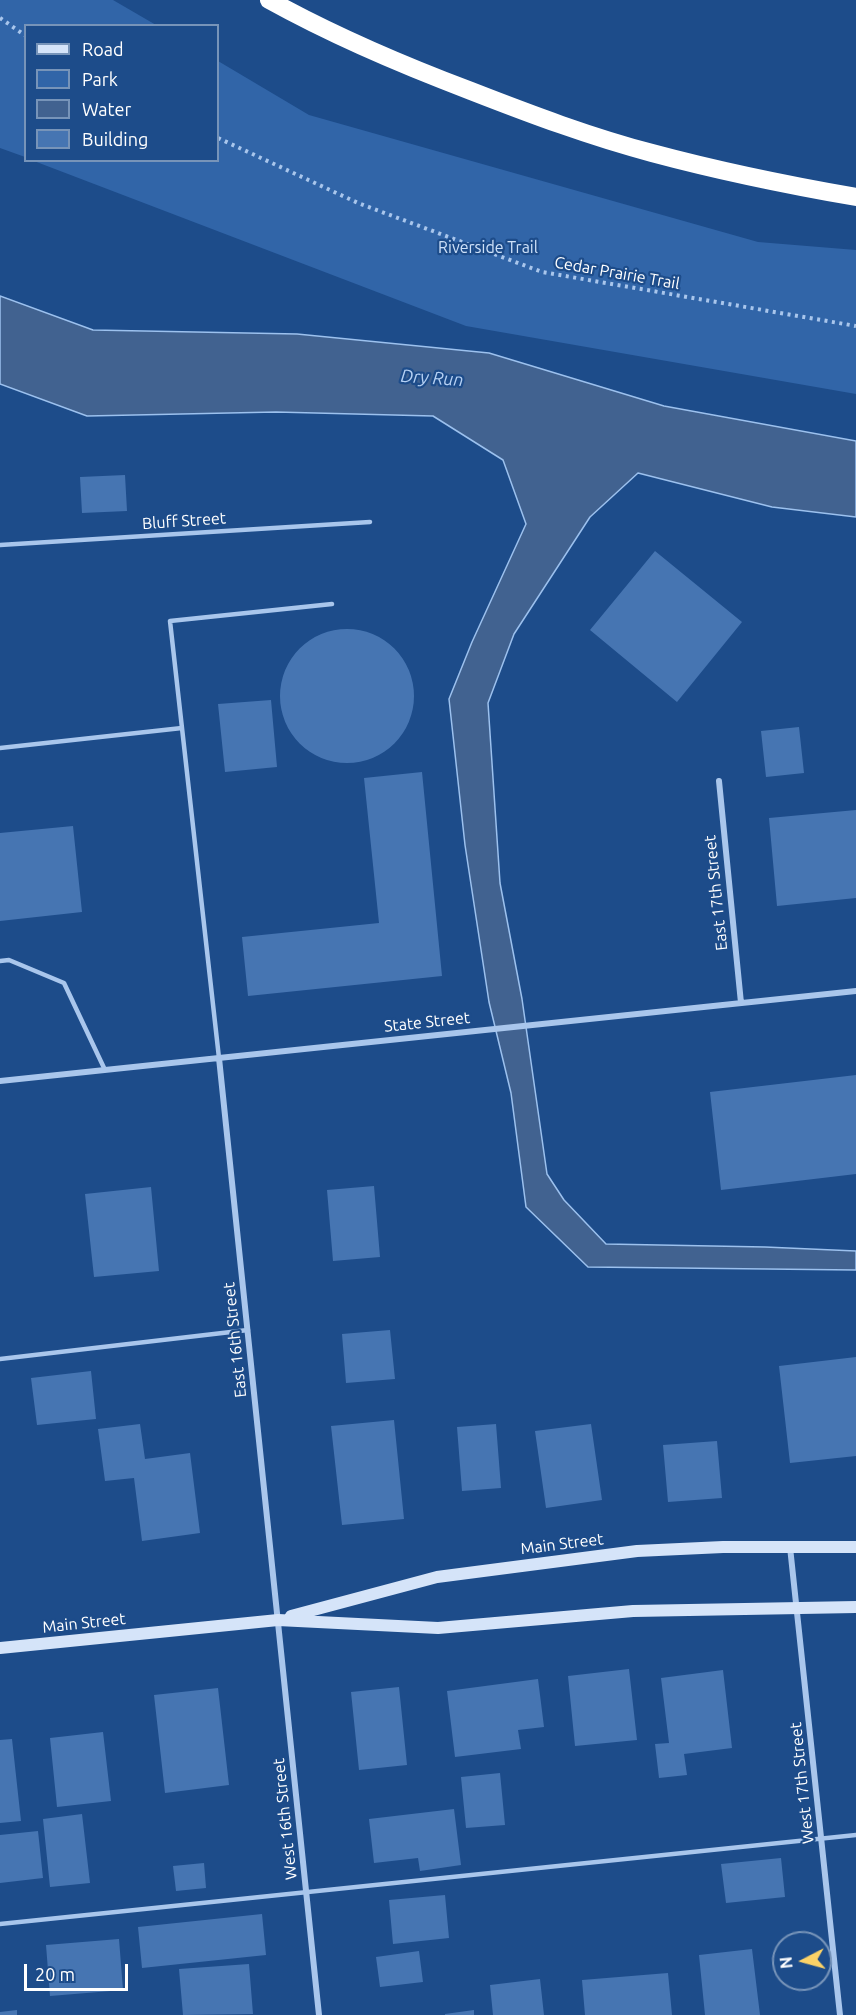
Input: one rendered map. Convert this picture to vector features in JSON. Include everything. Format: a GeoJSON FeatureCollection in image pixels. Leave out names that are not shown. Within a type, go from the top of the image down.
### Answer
{"type":"FeatureCollection","features":[{"type":"Feature","properties":{"kind":"highway"},"geometry":{"type":"LineString","coordinates":[[268,0],[417,71],[529,113],[650,153],[793,186],[856,197]]}},
{"type":"Feature","properties":{"kind":"main road","name":"Main Street"},"geometry":{"type":"LineString","coordinates":[[278,1620],[437,1577],[636,1551],[723,1547],[856,1546]]}},
{"type":"Feature","properties":{"kind":"main road","name":"Main Street"},"geometry":{"type":"LineString","coordinates":[[0,1648],[278,1620],[438,1628],[633,1611],[856,1607]]}},
{"type":"Feature","properties":{"kind":"street","name":"East 17th Street"},"geometry":{"type":"LineString","coordinates":[[719,781],[741,1003]]}},
{"type":"Feature","properties":{"kind":"street","name":"State Street"},"geometry":{"type":"LineString","coordinates":[[0,1081],[856,991]]}},
{"type":"Feature","properties":{"kind":"street","name":"East 16th Street"},"geometry":{"type":"LineString","coordinates":[[219,1058],[278,1620]]}},
{"type":"Feature","properties":{"kind":"street","name":"West 17th Street"},"geometry":{"type":"LineString","coordinates":[[790,1547],[840,2015]]}},
{"type":"Feature","properties":{"kind":"street","name":"West 16th Street"},"geometry":{"type":"LineString","coordinates":[[278,1620],[319,2015]]}},
{"type":"Feature","properties":{"kind":"lane","name":"Bluff Street"},"geometry":{"type":"LineString","coordinates":[[0,545],[370,522]]}},
{"type":"Feature","properties":{"kind":"lane"},"geometry":{"type":"LineString","coordinates":[[219,1058],[170,621],[332,604]]}},
{"type":"Feature","properties":{"kind":"lane"},"geometry":{"type":"LineString","coordinates":[[0,748],[182,728]]}},
{"type":"Feature","properties":{"kind":"lane"},"geometry":{"type":"LineString","coordinates":[[0,961],[9,960],[64,983],[105,1070]]}},
{"type":"Feature","properties":{"kind":"lane"},"geometry":{"type":"LineString","coordinates":[[0,1359],[248,1330]]}},
{"type":"Feature","properties":{"kind":"lane"},"geometry":{"type":"LineString","coordinates":[[0,1924],[856,1835]]}},
{"type":"Feature","properties":{"kind":"path"},"geometry":{"type":"LineString","coordinates":[[0,18],[24,35]]}},
{"type":"Feature","properties":{"kind":"path","name":"Cedar Prairie Trail"},"geometry":{"type":"LineString","coordinates":[[219,138],[358,203],[542,272],[856,327]]}},
{"type":"Feature","properties":{"kind":"green space"},"geometry":{"type":"Polygon","coordinates":[[[0,0],[113,0],[154,24],[24,24],[24,157],[0,148],[0,0]]]}},
{"type":"Feature","properties":{"kind":"green space","name":"Riverside Trail"},"geometry":{"type":"Polygon","coordinates":[[[219,62],[309,115],[758,242],[856,250],[856,394],[466,326],[37,162],[219,162],[219,62]]]}},
{"type":"Feature","properties":{"kind":"water","name":"Dry Run"},"geometry":{"type":"Polygon","coordinates":[[[0,296],[93,330],[297,334],[489,353],[664,406],[856,441],[856,517],[772,507],[638,473],[590,517],[514,634],[488,703],[500,883],[522,999],[547,1174],[564,1200],[606,1244],[856,1251],[856,1270],[588,1267],[526,1207],[511,1093],[489,1002],[465,845],[449,699],[472,642],[526,524],[503,460],[433,416],[276,412],[87,416],[0,384],[0,296]]]}},
{"type":"Feature","properties":{"kind":"building"},"geometry":{"type":"Polygon","coordinates":[[[125,475],[127,511],[82,513],[80,477],[125,475]]]}},
{"type":"Feature","properties":{"kind":"building"},"geometry":{"type":"Polygon","coordinates":[[[655,551],[742,622],[677,702],[590,630],[655,551]]]}},
{"type":"Feature","properties":{"kind":"building"},"geometry":{"type":"Polygon","coordinates":[[[347,629],[373,634],[394,649],[409,670],[414,696],[409,722],[394,743],[373,758],[347,763],[321,758],[300,743],[285,722],[280,696],[285,670],[300,649],[321,634],[347,629]]]}},
{"type":"Feature","properties":{"kind":"building"},"geometry":{"type":"Polygon","coordinates":[[[271,700],[277,767],[225,772],[218,704],[271,700]]]}},
{"type":"Feature","properties":{"kind":"building"},"geometry":{"type":"Polygon","coordinates":[[[799,727],[804,773],[766,777],[761,731],[799,727]]]}},
{"type":"Feature","properties":{"kind":"building"},"geometry":{"type":"Polygon","coordinates":[[[422,772],[442,976],[248,996],[242,937],[379,923],[364,778],[422,772]]]}},
{"type":"Feature","properties":{"kind":"building"},"geometry":{"type":"Polygon","coordinates":[[[856,810],[856,898],[777,906],[769,818],[856,810]]]}},
{"type":"Feature","properties":{"kind":"building"},"geometry":{"type":"Polygon","coordinates":[[[73,826],[82,912],[0,921],[0,833],[73,826]]]}},
{"type":"Feature","properties":{"kind":"building"},"geometry":{"type":"Polygon","coordinates":[[[856,1075],[856,1174],[721,1190],[710,1092],[856,1075]]]}},
{"type":"Feature","properties":{"kind":"building"},"geometry":{"type":"Polygon","coordinates":[[[374,1186],[380,1257],[333,1261],[327,1190],[374,1186]]]}},
{"type":"Feature","properties":{"kind":"building"},"geometry":{"type":"Polygon","coordinates":[[[151,1187],[159,1271],[94,1277],[85,1194],[151,1187]]]}},
{"type":"Feature","properties":{"kind":"building"},"geometry":{"type":"Polygon","coordinates":[[[390,1330],[395,1379],[346,1383],[342,1334],[390,1330]]]}},
{"type":"Feature","properties":{"kind":"building"},"geometry":{"type":"Polygon","coordinates":[[[856,1357],[856,1456],[790,1463],[779,1366],[856,1357]]]}},
{"type":"Feature","properties":{"kind":"building"},"geometry":{"type":"Polygon","coordinates":[[[91,1371],[96,1419],[37,1425],[31,1378],[91,1371]]]}},
{"type":"Feature","properties":{"kind":"building"},"geometry":{"type":"Polygon","coordinates":[[[394,1420],[404,1519],[342,1525],[331,1426],[394,1420]]]}},
{"type":"Feature","properties":{"kind":"building"},"geometry":{"type":"Polygon","coordinates":[[[140,1424],[145,1459],[190,1453],[200,1533],[142,1541],[134,1478],[105,1481],[98,1429],[140,1424]]]}},
{"type":"Feature","properties":{"kind":"building"},"geometry":{"type":"Polygon","coordinates":[[[496,1424],[501,1488],[462,1491],[457,1427],[496,1424]]]}},
{"type":"Feature","properties":{"kind":"building"},"geometry":{"type":"Polygon","coordinates":[[[591,1424],[602,1500],[546,1508],[535,1431],[591,1424]]]}},
{"type":"Feature","properties":{"kind":"building"},"geometry":{"type":"Polygon","coordinates":[[[717,1441],[722,1498],[668,1502],[663,1445],[717,1441]]]}},
{"type":"Feature","properties":{"kind":"building"},"geometry":{"type":"Polygon","coordinates":[[[629,1669],[637,1740],[575,1746],[568,1676],[629,1669]]]}},
{"type":"Feature","properties":{"kind":"building"},"geometry":{"type":"Polygon","coordinates":[[[723,1670],[732,1748],[684,1754],[687,1775],[659,1778],[655,1744],[669,1743],[661,1678],[723,1670]]]}},
{"type":"Feature","properties":{"kind":"building"},"geometry":{"type":"Polygon","coordinates":[[[538,1679],[544,1727],[518,1730],[521,1749],[455,1757],[447,1691],[538,1679]]]}},
{"type":"Feature","properties":{"kind":"building"},"geometry":{"type":"Polygon","coordinates":[[[399,1687],[407,1765],[359,1770],[351,1692],[399,1687]]]}},
{"type":"Feature","properties":{"kind":"building"},"geometry":{"type":"Polygon","coordinates":[[[218,1688],[229,1785],[165,1793],[154,1695],[218,1688]]]}},
{"type":"Feature","properties":{"kind":"building"},"geometry":{"type":"Polygon","coordinates":[[[103,1732],[111,1801],[57,1807],[50,1738],[103,1732]]]}},
{"type":"Feature","properties":{"kind":"building"},"geometry":{"type":"Polygon","coordinates":[[[12,1739],[21,1821],[0,1823],[0,1740],[12,1739]]]}},
{"type":"Feature","properties":{"kind":"building"},"geometry":{"type":"Polygon","coordinates":[[[500,1773],[505,1825],[466,1828],[461,1777],[500,1773]]]}},
{"type":"Feature","properties":{"kind":"building"},"geometry":{"type":"Polygon","coordinates":[[[454,1809],[461,1865],[420,1871],[418,1858],[374,1863],[369,1819],[454,1809]]]}},
{"type":"Feature","properties":{"kind":"building"},"geometry":{"type":"Polygon","coordinates":[[[82,1814],[90,1883],[50,1887],[43,1819],[82,1814]]]}},
{"type":"Feature","properties":{"kind":"building"},"geometry":{"type":"Polygon","coordinates":[[[38,1831],[43,1878],[0,1883],[0,1835],[38,1831]]]}},
{"type":"Feature","properties":{"kind":"building"},"geometry":{"type":"Polygon","coordinates":[[[781,1858],[785,1897],[726,1903],[721,1864],[781,1858]]]}},
{"type":"Feature","properties":{"kind":"building"},"geometry":{"type":"Polygon","coordinates":[[[204,1863],[206,1888],[176,1891],[173,1866],[204,1863]]]}},
{"type":"Feature","properties":{"kind":"building"},"geometry":{"type":"Polygon","coordinates":[[[445,1895],[449,1938],[393,1944],[389,1900],[445,1895]]]}},
{"type":"Feature","properties":{"kind":"building"},"geometry":{"type":"Polygon","coordinates":[[[262,1914],[266,1955],[142,1968],[138,1927],[262,1914]]]}},
{"type":"Feature","properties":{"kind":"building"},"geometry":{"type":"Polygon","coordinates":[[[119,1939],[123,1990],[50,1996],[46,1945],[119,1939]]]}},
{"type":"Feature","properties":{"kind":"building"},"geometry":{"type":"Polygon","coordinates":[[[752,1949],[760,2015],[705,2015],[699,1955],[752,1949]]]}},
{"type":"Feature","properties":{"kind":"building"},"geometry":{"type":"Polygon","coordinates":[[[419,1951],[423,1982],[380,1987],[376,1957],[419,1951]]]}},
{"type":"Feature","properties":{"kind":"building"},"geometry":{"type":"Polygon","coordinates":[[[249,1964],[253,2014],[183,2015],[179,1969],[249,1964]]]}},
{"type":"Feature","properties":{"kind":"building"},"geometry":{"type":"Polygon","coordinates":[[[668,1973],[672,2015],[585,2015],[582,1980],[668,1973]]]}},
{"type":"Feature","properties":{"kind":"building"},"geometry":{"type":"Polygon","coordinates":[[[540,1979],[544,2015],[493,2015],[490,1985],[540,1979]]]}},
{"type":"Feature","properties":{"kind":"building"},"geometry":{"type":"Polygon","coordinates":[[[17,2010],[17,2015],[0,2015],[0,2012],[17,2010]]]}},
{"type":"Feature","properties":{"kind":"building"},"geometry":{"type":"Polygon","coordinates":[[[474,2010],[474,2015],[445,2015],[445,2014],[474,2010]]]}}]}
